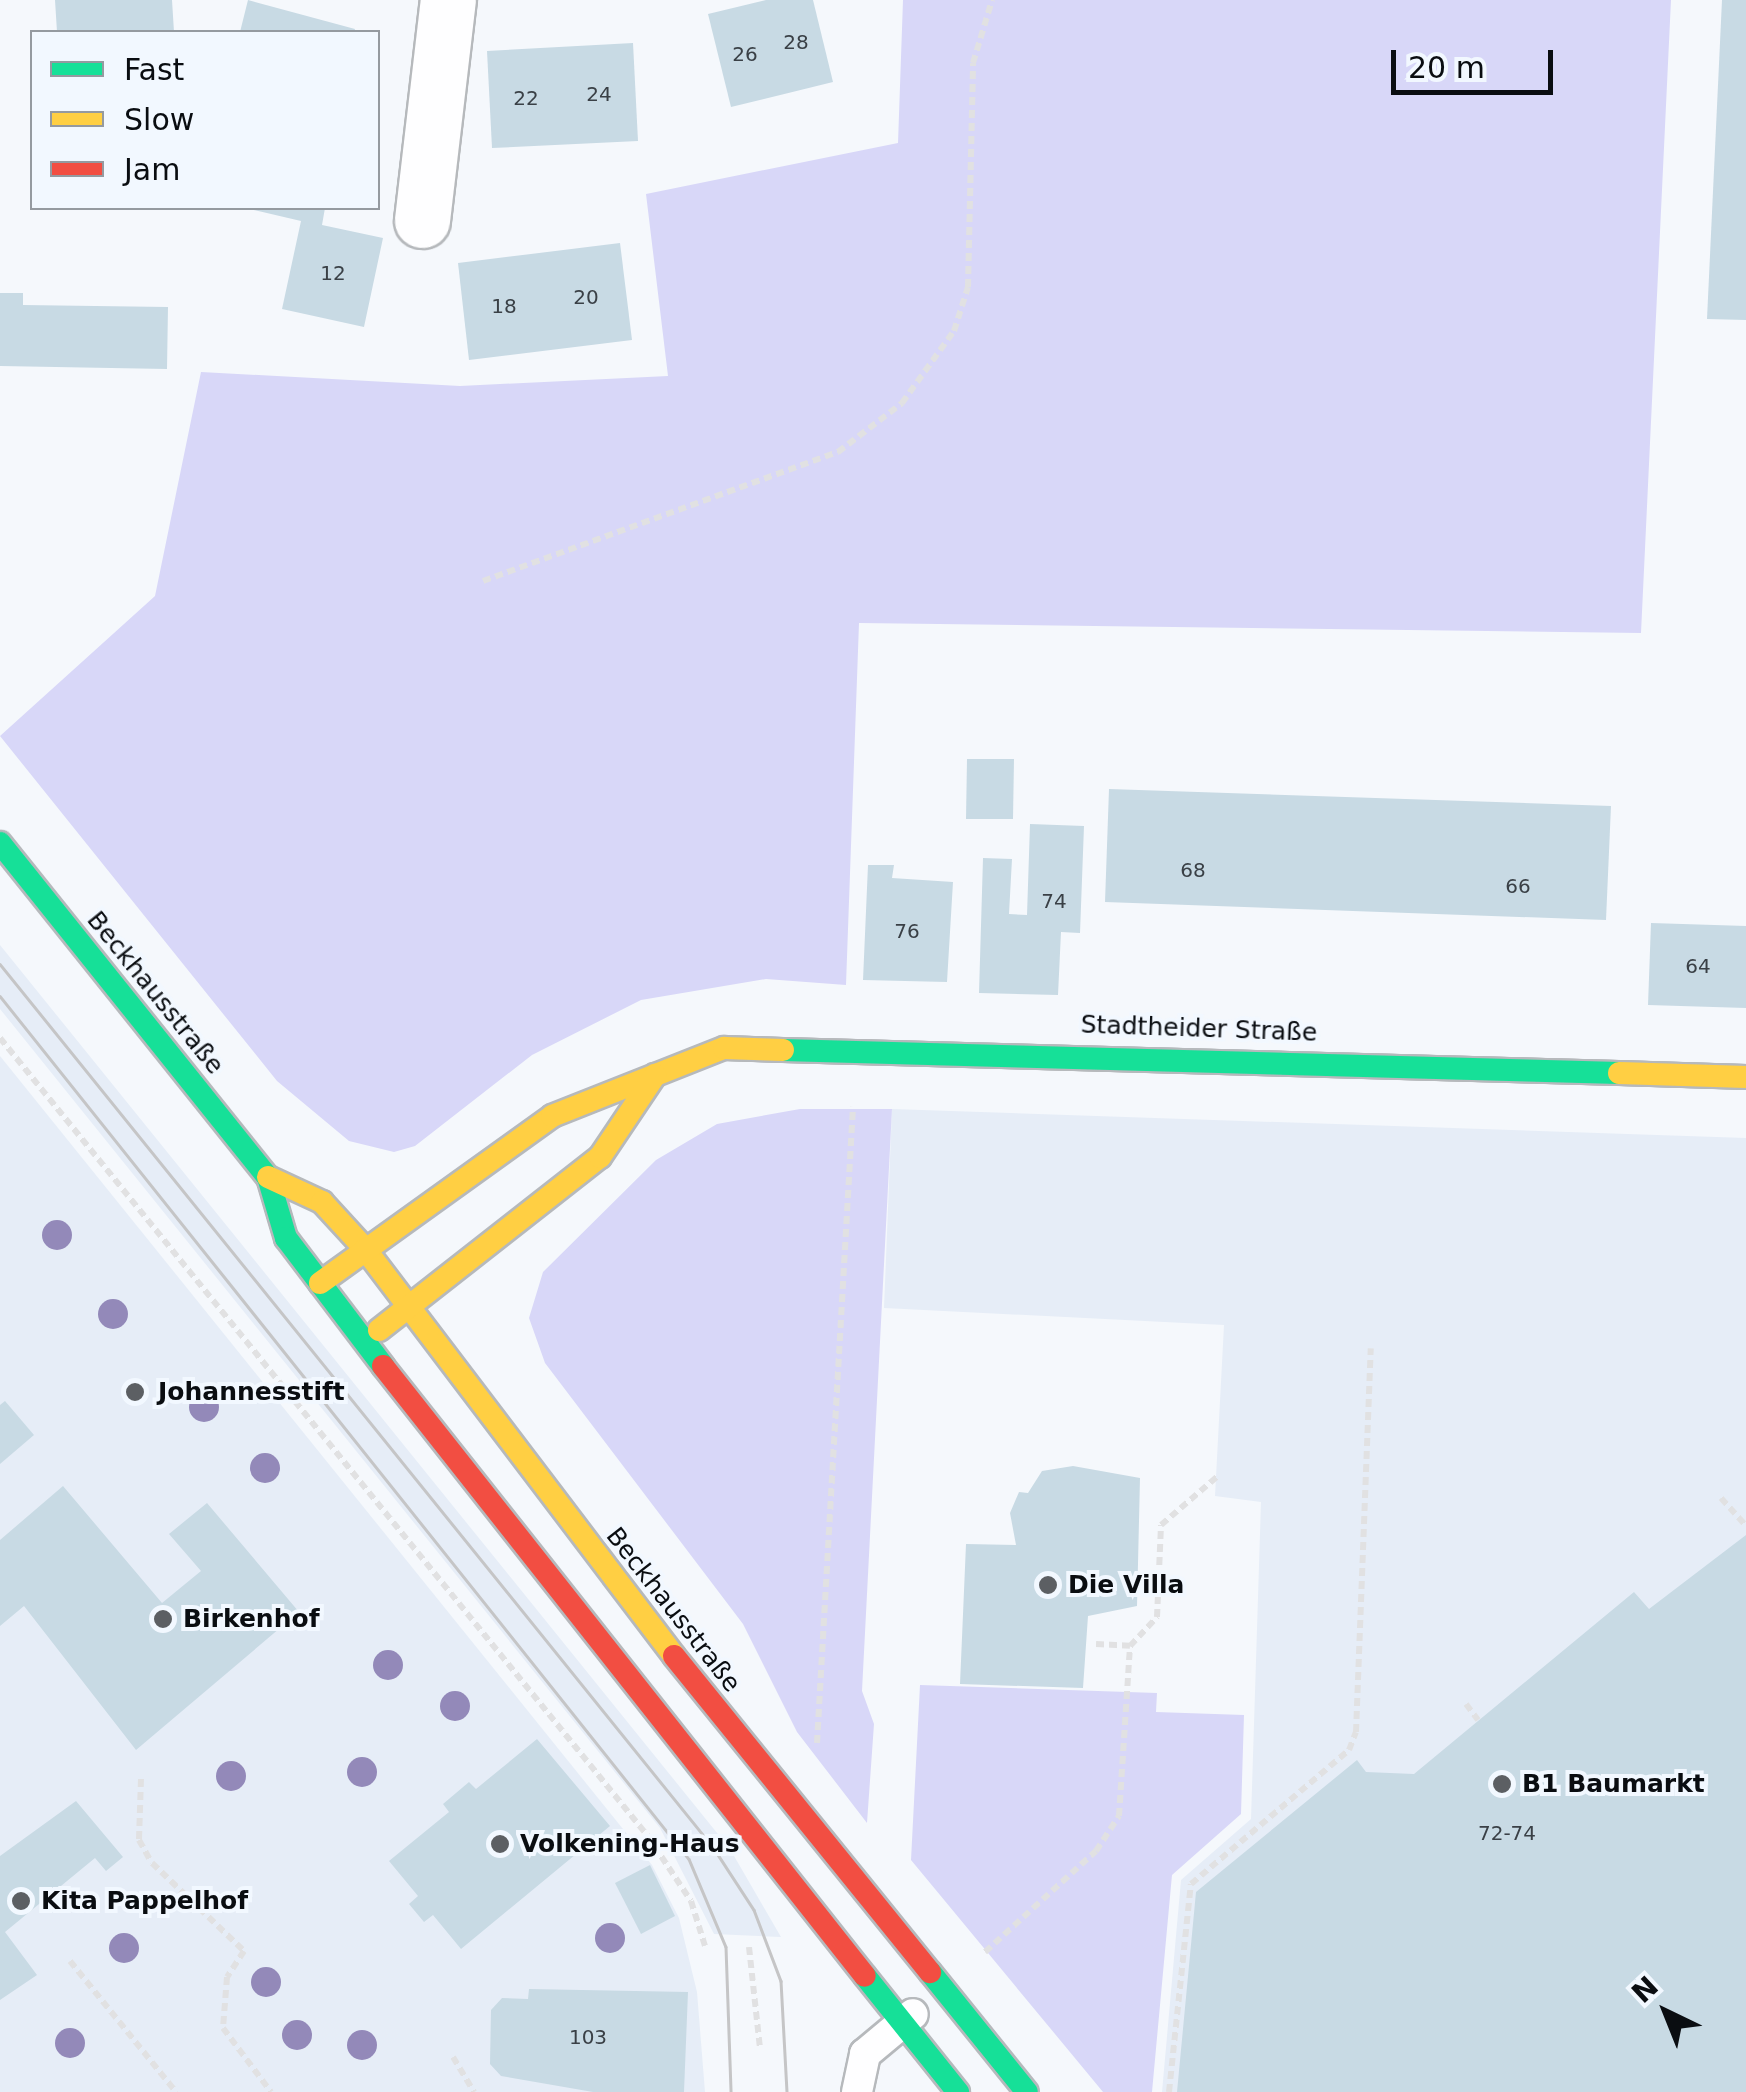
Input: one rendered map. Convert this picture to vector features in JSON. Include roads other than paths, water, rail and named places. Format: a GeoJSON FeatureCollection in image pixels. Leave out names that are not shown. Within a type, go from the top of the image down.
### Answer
{"type":"FeatureCollection","features":[{"type":"Feature","properties":{"kind":"main road","name":"Beckhausstraße"},"geometry":{"type":"LineString","coordinates":[[0,843],[268,1177],[286,1238],[320,1283],[958,2092]]}},
{"type":"Feature","properties":{"kind":"main road","name":"Stadtheider Straße"},"geometry":{"type":"LineString","coordinates":[[320,1283],[552,1116],[724,1048],[857,1046],[1746,1077]]}},
{"type":"Feature","properties":{"kind":"main road"},"geometry":{"type":"LineString","coordinates":[[364,1340],[410,1309],[600,1157],[655,1075]]}},
{"type":"Feature","properties":{"kind":"main road","name":"Beckhausstraße"},"geometry":{"type":"LineString","coordinates":[[268,1177],[322,1202],[365,1249],[812,1829],[1027,2092]]}},
{"type":"Feature","properties":{"kind":"street"},"geometry":{"type":"LineString","coordinates":[[422,220],[448,0]]}},
{"type":"Feature","properties":{"kind":"lane"},"geometry":{"type":"LineString","coordinates":[[858,2092],[865,2054],[943,1988]]}},
{"type":"Feature","properties":{"kind":"tram line"},"geometry":{"type":"LineString","coordinates":[[0,964],[713,1847],[754,1910],[781,1981],[787,2092]]}},
{"type":"Feature","properties":{"kind":"tram line"},"geometry":{"type":"LineString","coordinates":[[0,996],[689,1859],[726,1947],[731,2092]]}},
{"type":"Feature","properties":{"kind":"place","name":"Johannesstift"},"geometry":{"type":"Point","coordinates":[135,1392]}},
{"type":"Feature","properties":{"kind":"place","name":"Die Villa"},"geometry":{"type":"Point","coordinates":[1048,1585]}},
{"type":"Feature","properties":{"kind":"place","name":"Birkenhof"},"geometry":{"type":"Point","coordinates":[163,1619]}},
{"type":"Feature","properties":{"kind":"place","name":"B1 Baumarkt"},"geometry":{"type":"Point","coordinates":[1502,1784]}},
{"type":"Feature","properties":{"kind":"place","name":"Volkening-Haus"},"geometry":{"type":"Point","coordinates":[500,1844]}},
{"type":"Feature","properties":{"kind":"place","name":"Kita Pappelhof"},"geometry":{"type":"Point","coordinates":[21,1901]}}]}
